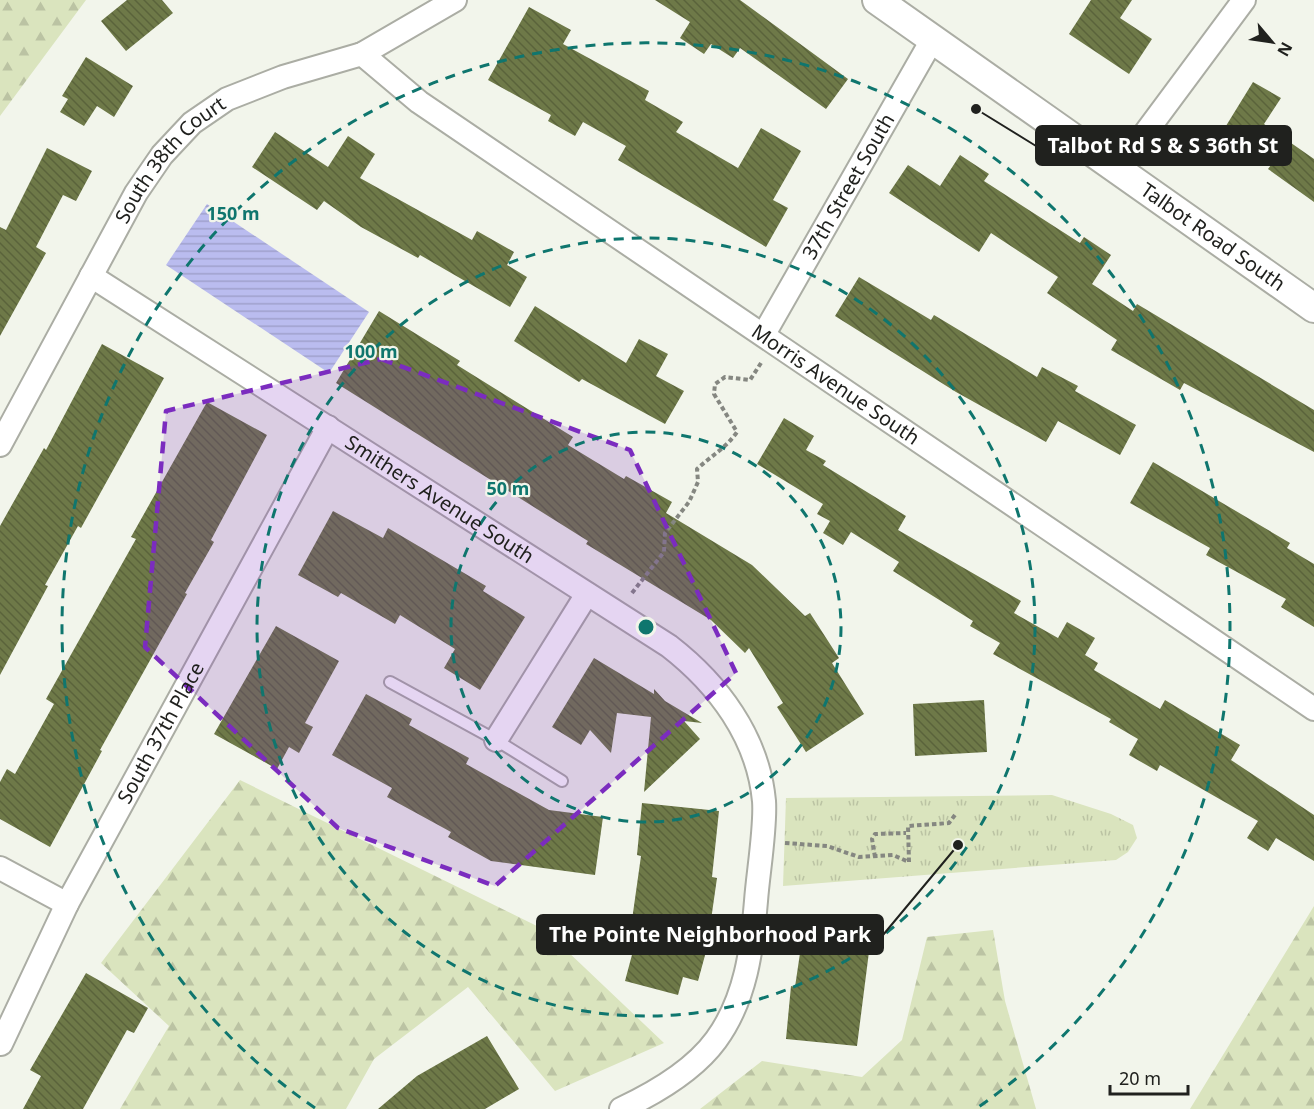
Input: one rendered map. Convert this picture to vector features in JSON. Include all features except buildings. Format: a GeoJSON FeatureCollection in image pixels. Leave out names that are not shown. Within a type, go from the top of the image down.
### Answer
{"type":"FeatureCollection","features":[{"type":"Feature","properties":{"kind":"street","name":"South 38th Court"},"geometry":{"type":"LineString","coordinates":[[0,445],[136,193],[162,155],[192,123],[227,99],[283,77],[362,54],[455,0]]}},
{"type":"Feature","properties":{"kind":"street","name":"Talbot Road South"},"geometry":{"type":"LineString","coordinates":[[878,0],[1314,308]]}},
{"type":"Feature","properties":{"kind":"street"},"geometry":{"type":"LineString","coordinates":[[1117,171],[1244,0]]}},
{"type":"Feature","properties":{"kind":"street","name":"37th Street South"},"geometry":{"type":"LineString","coordinates":[[764,334],[932,40]]}},
{"type":"Feature","properties":{"kind":"street","name":"Morris Avenue South"},"geometry":{"type":"LineString","coordinates":[[362,54],[419,102],[1314,709]]}},
{"type":"Feature","properties":{"kind":"street","name":"Smithers Avenue South"},"geometry":{"type":"LineString","coordinates":[[91,276],[669,646],[694,665],[717,689],[736,718],[753,756],[764,801],[752,953],[738,998],[716,1040],[693,1063],[654,1094],[621,1109]]}},
{"type":"Feature","properties":{"kind":"street","name":"South 37th Place"},"geometry":{"type":"LineString","coordinates":[[0,1046],[67,904],[328,427]]}},
{"type":"Feature","properties":{"kind":"street"},"geometry":{"type":"LineString","coordinates":[[496,740],[587,594]]}},
{"type":"Feature","properties":{"kind":"street"},"geometry":{"type":"LineString","coordinates":[[0,868],[67,904]]}},
{"type":"Feature","properties":{"kind":"lane"},"geometry":{"type":"LineString","coordinates":[[390,682],[496,740],[562,782]]}},
{"type":"Feature","properties":{"kind":"path"},"geometry":{"type":"LineString","coordinates":[[620,615],[633,590],[664,552],[665,532],[689,502],[698,483],[697,469],[712,454],[728,446],[737,432],[714,394],[716,384],[725,377],[750,380],[767,353],[764,334]]}},
{"type":"Feature","properties":{"kind":"path"},"geometry":{"type":"LineString","coordinates":[[760,841],[818,844],[852,856],[893,855],[909,862],[906,833],[908,826],[949,824],[955,815]]}},
{"type":"Feature","properties":{"kind":"path"},"geometry":{"type":"LineString","coordinates":[[890,826],[890,834]]}},
{"type":"Feature","properties":{"kind":"path"},"geometry":{"type":"LineString","coordinates":[[874,857],[873,836],[906,833]]}},
{"type":"Feature","properties":{"kind":"highlighted area"},"geometry":{"type":"Polygon","coordinates":[[[381,359],[630,450],[736,673],[495,886],[338,828],[145,647],[166,411],[381,359]]]}},
{"type":"Feature","properties":{"kind":"green space"},"geometry":{"type":"Polygon","coordinates":[[[0,0],[86,0],[0,116],[0,0]]]}},
{"type":"Feature","properties":{"kind":"green space"},"geometry":{"type":"Polygon","coordinates":[[[240,780],[545,930],[664,1043],[555,1091],[468,987],[374,1059],[346,1109],[120,1109],[169,1026],[101,963],[240,780]]]}},
{"type":"Feature","properties":{"kind":"green space"},"geometry":{"type":"Polygon","coordinates":[[[1052,795],[1111,814],[1133,825],[1137,838],[1128,852],[1116,860],[783,886],[786,798],[1052,795]]]}},
{"type":"Feature","properties":{"kind":"green space"},"geometry":{"type":"Polygon","coordinates":[[[1314,906],[1314,1109],[1190,1109],[1314,906]]]}},
{"type":"Feature","properties":{"kind":"green space"},"geometry":{"type":"Polygon","coordinates":[[[993,930],[1005,1001],[1036,1109],[700,1109],[762,1061],[862,1077],[902,1040],[927,937],[993,930]]]}},
{"type":"Feature","properties":{"kind":"water"},"geometry":{"type":"Polygon","coordinates":[[[207,204],[369,312],[329,373],[166,265],[207,204]]]}},
{"type":"Feature","properties":{"kind":"place","name":"Talbot Rd S & S 36th St"},"geometry":{"type":"Point","coordinates":[976,109]}},
{"type":"Feature","properties":{"kind":"place","name":"The Pointe Neighborhood Park"},"geometry":{"type":"Point","coordinates":[958,845]}}]}
